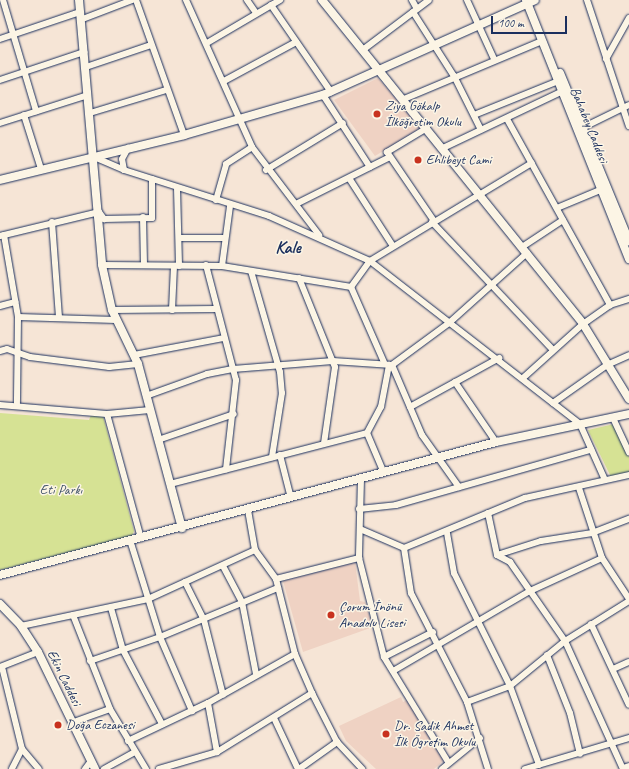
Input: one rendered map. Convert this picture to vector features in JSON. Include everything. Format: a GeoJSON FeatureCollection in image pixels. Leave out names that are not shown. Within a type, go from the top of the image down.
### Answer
{"type":"FeatureCollection","features":[{"type":"Feature","properties":{"kind":"street"},"geometry":{"type":"LineString","coordinates":[[3,0],[36,110]]}},
{"type":"Feature","properties":{"kind":"street"},"geometry":{"type":"LineString","coordinates":[[79,0],[99,212],[102,264],[112,310],[138,364],[182,528]]}},
{"type":"Feature","properties":{"kind":"street"},"geometry":{"type":"LineString","coordinates":[[0,38],[132,0]]}},
{"type":"Feature","properties":{"kind":"street"},"geometry":{"type":"LineString","coordinates":[[136,0],[166,90],[184,135]]}},
{"type":"Feature","properties":{"kind":"street"},"geometry":{"type":"LineString","coordinates":[[186,0],[207,43],[252,147],[266,170],[296,204],[320,236]]}},
{"type":"Feature","properties":{"kind":"street"},"geometry":{"type":"LineString","coordinates":[[248,0],[256,13]]}},
{"type":"Feature","properties":{"kind":"street"},"geometry":{"type":"LineString","coordinates":[[207,43],[280,0]]}},
{"type":"Feature","properties":{"kind":"street"},"geometry":{"type":"LineString","coordinates":[[322,0],[364,49],[583,324],[629,399]]}},
{"type":"Feature","properties":{"kind":"street"},"geometry":{"type":"LineString","coordinates":[[412,0],[415,10],[454,76],[481,130]]}},
{"type":"Feature","properties":{"kind":"street"},"geometry":{"type":"LineString","coordinates":[[364,49],[429,0]]}},
{"type":"Feature","properties":{"kind":"street"},"geometry":{"type":"LineString","coordinates":[[467,0],[477,25],[494,59]]}},
{"type":"Feature","properties":{"kind":"street"},"geometry":{"type":"LineString","coordinates":[[587,0],[621,110],[629,126]]}},
{"type":"Feature","properties":{"kind":"street"},"geometry":{"type":"LineString","coordinates":[[0,180],[41,168],[184,135],[323,95],[380,71],[530,1]]}},
{"type":"Feature","properties":{"kind":"street","name":"Bahabey Caddesi"},"geometry":{"type":"LineString","coordinates":[[530,1],[542,42],[561,92],[629,260]]}},
{"type":"Feature","properties":{"kind":"street","name":"Bahabey Caddesi"},"geometry":{"type":"LineString","coordinates":[[530,1],[628,238]]}},
{"type":"Feature","properties":{"kind":"street"},"geometry":{"type":"LineString","coordinates":[[271,5],[331,92]]}},
{"type":"Feature","properties":{"kind":"street"},"geometry":{"type":"LineString","coordinates":[[606,59],[629,18]]}},
{"type":"Feature","properties":{"kind":"street"},"geometry":{"type":"LineString","coordinates":[[224,81],[296,42]]}},
{"type":"Feature","properties":{"kind":"street"},"geometry":{"type":"LineString","coordinates":[[404,99],[494,59],[542,42]]}},
{"type":"Feature","properties":{"kind":"street"},"geometry":{"type":"LineString","coordinates":[[86,67],[151,45]]}},
{"type":"Feature","properties":{"kind":"street"},"geometry":{"type":"LineString","coordinates":[[0,80],[84,52]]}},
{"type":"Feature","properties":{"kind":"street"},"geometry":{"type":"LineString","coordinates":[[474,116],[558,81]]}},
{"type":"Feature","properties":{"kind":"street"},"geometry":{"type":"LineString","coordinates":[[90,113],[166,90]]}},
{"type":"Feature","properties":{"kind":"street"},"geometry":{"type":"LineString","coordinates":[[443,148],[561,92]]}},
{"type":"Feature","properties":{"kind":"street"},"geometry":{"type":"LineString","coordinates":[[0,123],[36,110],[88,95]]}},
{"type":"Feature","properties":{"kind":"street"},"geometry":{"type":"LineString","coordinates":[[323,95],[343,123],[370,168]]}},
{"type":"Feature","properties":{"kind":"street"},"geometry":{"type":"LineString","coordinates":[[582,128],[629,105]]}},
{"type":"Feature","properties":{"kind":"street"},"geometry":{"type":"LineString","coordinates":[[24,115],[41,168]]}},
{"type":"Feature","properties":{"kind":"street"},"geometry":{"type":"LineString","coordinates":[[506,119],[564,220],[610,305]]}},
{"type":"Feature","properties":{"kind":"street"},"geometry":{"type":"LineString","coordinates":[[266,170],[343,123]]}},
{"type":"Feature","properties":{"kind":"street"},"geometry":{"type":"LineString","coordinates":[[427,128],[387,152],[433,222],[553,350]]}},
{"type":"Feature","properties":{"kind":"street"},"geometry":{"type":"LineString","coordinates":[[216,200],[226,164],[252,147]]}},
{"type":"Feature","properties":{"kind":"street"},"geometry":{"type":"LineString","coordinates":[[124,170],[122,160],[128,148]]}},
{"type":"Feature","properties":{"kind":"street"},"geometry":{"type":"LineString","coordinates":[[94,157],[124,170],[320,236],[370,261],[449,323],[499,358],[580,424],[605,480]]}},
{"type":"Feature","properties":{"kind":"street"},"geometry":{"type":"LineString","coordinates":[[296,204],[390,157]]}},
{"type":"Feature","properties":{"kind":"street"},"geometry":{"type":"LineString","coordinates":[[351,287],[370,261],[392,246],[532,163]]}},
{"type":"Feature","properties":{"kind":"street"},"geometry":{"type":"LineString","coordinates":[[349,178],[392,246]]}},
{"type":"Feature","properties":{"kind":"street"},"geometry":{"type":"LineString","coordinates":[[99,212],[104,219],[152,218],[152,179]]}},
{"type":"Feature","properties":{"kind":"street"},"geometry":{"type":"LineString","coordinates":[[172,310],[179,238],[177,188]]}},
{"type":"Feature","properties":{"kind":"street"},"geometry":{"type":"LineString","coordinates":[[557,208],[600,190]]}},
{"type":"Feature","properties":{"kind":"street"},"geometry":{"type":"LineString","coordinates":[[222,266],[230,206]]}},
{"type":"Feature","properties":{"kind":"street"},"geometry":{"type":"LineString","coordinates":[[17,404],[19,351],[18,318],[2,235],[99,212]]}},
{"type":"Feature","properties":{"kind":"street"},"geometry":{"type":"LineString","coordinates":[[143,217],[144,265]]}},
{"type":"Feature","properties":{"kind":"street"},"geometry":{"type":"LineString","coordinates":[[146,396],[207,374],[233,369],[333,361],[388,364],[449,323],[491,284],[524,250],[564,220]]}},
{"type":"Feature","properties":{"kind":"street"},"geometry":{"type":"LineString","coordinates":[[52,222],[59,317]]}},
{"type":"Feature","properties":{"kind":"street"},"geometry":{"type":"LineString","coordinates":[[179,238],[225,238]]}},
{"type":"Feature","properties":{"kind":"street"},"geometry":{"type":"LineString","coordinates":[[102,264],[222,266],[351,287]]}},
{"type":"Feature","properties":{"kind":"street"},"geometry":{"type":"LineString","coordinates":[[206,265],[216,309],[233,369],[234,414],[226,469]]}},
{"type":"Feature","properties":{"kind":"street"},"geometry":{"type":"LineString","coordinates":[[250,271],[279,365],[282,393],[272,457]]}},
{"type":"Feature","properties":{"kind":"street"},"geometry":{"type":"LineString","coordinates":[[299,278],[333,361],[336,381],[324,443]]}},
{"type":"Feature","properties":{"kind":"street"},"geometry":{"type":"LineString","coordinates":[[351,287],[410,407],[439,459],[459,487]]}},
{"type":"Feature","properties":{"kind":"street"},"geometry":{"type":"LineString","coordinates":[[523,378],[583,324],[610,305],[629,299]]}},
{"type":"Feature","properties":{"kind":"street"},"geometry":{"type":"LineString","coordinates":[[0,306],[15,302]]}},
{"type":"Feature","properties":{"kind":"street"},"geometry":{"type":"LineString","coordinates":[[112,310],[216,309]]}},
{"type":"Feature","properties":{"kind":"street"},"geometry":{"type":"LineString","coordinates":[[18,318],[59,317],[116,320]]}},
{"type":"Feature","properties":{"kind":"street"},"geometry":{"type":"LineString","coordinates":[[134,355],[224,338]]}},
{"type":"Feature","properties":{"kind":"street"},"geometry":{"type":"LineString","coordinates":[[0,351],[19,351],[30,357],[86,364],[138,364]]}},
{"type":"Feature","properties":{"kind":"street"},"geometry":{"type":"LineString","coordinates":[[553,403],[607,365],[629,355]]}},
{"type":"Feature","properties":{"kind":"street"},"geometry":{"type":"LineString","coordinates":[[410,407],[499,358]]}},
{"type":"Feature","properties":{"kind":"street"},"geometry":{"type":"LineString","coordinates":[[170,484],[367,433],[381,407],[388,364]]}},
{"type":"Feature","properties":{"kind":"street"},"geometry":{"type":"LineString","coordinates":[[455,382],[496,442]]}},
{"type":"Feature","properties":{"kind":"street"},"geometry":{"type":"LineString","coordinates":[[0,405],[17,404],[107,414],[150,410]]}},
{"type":"Feature","properties":{"kind":"street"},"geometry":{"type":"LineString","coordinates":[[107,414],[140,538]]}},
{"type":"Feature","properties":{"kind":"street"},"geometry":{"type":"LineString","coordinates":[[158,440],[234,414]]}},
{"type":"Feature","properties":{"kind":"street"},"geometry":{"type":"LineString","coordinates":[[0,575],[130,540],[182,528],[384,472],[439,459],[496,442],[629,414]]}},
{"type":"Feature","properties":{"kind":"street"},"geometry":{"type":"LineString","coordinates":[[613,418],[629,452]]}},
{"type":"Feature","properties":{"kind":"street"},"geometry":{"type":"LineString","coordinates":[[367,433],[384,472]]}},
{"type":"Feature","properties":{"kind":"street"},"geometry":{"type":"LineString","coordinates":[[359,508],[396,505],[591,450]]}},
{"type":"Feature","properties":{"kind":"street"},"geometry":{"type":"LineString","coordinates":[[280,455],[291,498]]}},
{"type":"Feature","properties":{"kind":"street"},"geometry":{"type":"LineString","coordinates":[[360,530],[404,548],[446,533],[488,513],[525,498],[579,488],[629,474]]}},
{"type":"Feature","properties":{"kind":"street"},"geometry":{"type":"LineString","coordinates":[[361,479],[359,508],[359,558],[384,657],[448,762]]}},
{"type":"Feature","properties":{"kind":"street"},"geometry":{"type":"LineString","coordinates":[[468,702],[510,686],[565,641],[629,600],[602,558],[592,533],[579,488]]}},
{"type":"Feature","properties":{"kind":"street"},"geometry":{"type":"LineString","coordinates":[[248,510],[255,550],[276,579],[295,654],[312,693],[337,742],[362,769]]}},
{"type":"Feature","properties":{"kind":"street"},"geometry":{"type":"LineString","coordinates":[[488,513],[497,555],[510,562],[565,641],[611,745],[624,769],[629,768]]}},
{"type":"Feature","properties":{"kind":"street"},"geometry":{"type":"LineString","coordinates":[[497,555],[541,541],[592,533],[629,519]]}},
{"type":"Feature","properties":{"kind":"street"},"geometry":{"type":"LineString","coordinates":[[446,533],[454,573],[481,621],[510,686],[539,765]]}},
{"type":"Feature","properties":{"kind":"street"},"geometry":{"type":"LineString","coordinates":[[130,540],[160,637],[192,710]]}},
{"type":"Feature","properties":{"kind":"street"},"geometry":{"type":"LineString","coordinates":[[404,548],[411,593],[433,632],[468,702],[480,738],[488,769]]}},
{"type":"Feature","properties":{"kind":"street"},"geometry":{"type":"LineString","coordinates":[[21,626],[148,599],[223,566],[255,550]]}},
{"type":"Feature","properties":{"kind":"street"},"geometry":{"type":"LineString","coordinates":[[276,579],[359,558]]}},
{"type":"Feature","properties":{"kind":"street"},"geometry":{"type":"LineString","coordinates":[[393,671],[438,643],[481,621],[530,591],[602,558]]}},
{"type":"Feature","properties":{"kind":"street"},"geometry":{"type":"LineString","coordinates":[[223,566],[242,602],[256,674]]}},
{"type":"Feature","properties":{"kind":"street"},"geometry":{"type":"LineString","coordinates":[[185,582],[204,620],[223,695]]}},
{"type":"Feature","properties":{"kind":"street"},"geometry":{"type":"LineString","coordinates":[[90,661],[204,620],[242,602],[278,588]]}},
{"type":"Feature","properties":{"kind":"street","name":"Ekin Caddesi"},"geometry":{"type":"LineString","coordinates":[[0,604],[21,626],[38,652],[71,723],[93,765]]}},
{"type":"Feature","properties":{"kind":"street"},"geometry":{"type":"LineString","coordinates":[[111,608],[123,650],[162,724]]}},
{"type":"Feature","properties":{"kind":"street"},"geometry":{"type":"LineString","coordinates":[[73,615],[110,709],[146,769]]}},
{"type":"Feature","properties":{"kind":"street"},"geometry":{"type":"LineString","coordinates":[[591,624],[629,705]]}},
{"type":"Feature","properties":{"kind":"street"},"geometry":{"type":"LineString","coordinates":[[384,657],[433,632]]}},
{"type":"Feature","properties":{"kind":"street"},"geometry":{"type":"LineString","coordinates":[[38,652],[1,667],[22,749],[39,769]]}},
{"type":"Feature","properties":{"kind":"street"},"geometry":{"type":"LineString","coordinates":[[128,741],[192,710],[208,704],[256,674],[295,654]]}},
{"type":"Feature","properties":{"kind":"street"},"geometry":{"type":"LineString","coordinates":[[547,655],[570,713],[580,754]]}},
{"type":"Feature","properties":{"kind":"street"},"geometry":{"type":"LineString","coordinates":[[613,669],[629,662]]}},
{"type":"Feature","properties":{"kind":"street"},"geometry":{"type":"LineString","coordinates":[[159,769],[217,752],[312,693]]}},
{"type":"Feature","properties":{"kind":"street"},"geometry":{"type":"LineString","coordinates":[[208,704],[217,752]]}},
{"type":"Feature","properties":{"kind":"street"},"geometry":{"type":"LineString","coordinates":[[71,723],[110,709]]}},
{"type":"Feature","properties":{"kind":"street"},"geometry":{"type":"LineString","coordinates":[[274,718],[298,769],[337,742]]}},
{"type":"Feature","properties":{"kind":"street"},"geometry":{"type":"LineString","coordinates":[[442,769],[448,762],[480,738]]}},
{"type":"Feature","properties":{"kind":"street"},"geometry":{"type":"LineString","coordinates":[[525,769],[611,745],[629,738]]}},
{"type":"Feature","properties":{"kind":"street"},"geometry":{"type":"LineString","coordinates":[[12,769],[22,749]]}},
{"type":"Feature","properties":{"kind":"street"},"geometry":{"type":"LineString","coordinates":[[104,769],[135,752]]}},
{"type":"Feature","properties":{"kind":"street"},"geometry":{"type":"LineString","coordinates":[[85,769],[93,765]]}},
{"type":"Feature","properties":{"kind":"shaded area","name":"Ziya Gökalp İlköğretim Okulu"},"geometry":{"type":"Polygon","coordinates":[[[378,78],[421,128],[375,156],[334,100],[378,78]]]}},
{"type":"Feature","properties":{"kind":"shaded area","name":"Çorum İnönü Anadolu Lisesi"},"geometry":{"type":"Polygon","coordinates":[[[355,562],[360,601],[365,602],[373,627],[303,652],[283,581],[355,562]]]}},
{"type":"Feature","properties":{"kind":"shaded area","name":"Dr. Sadik Ahmet İlk Ögretim Okulu"},"geometry":{"type":"Polygon","coordinates":[[[401,697],[403,702],[409,699],[444,760],[434,769],[376,769],[346,741],[339,726],[401,697]]]}},
{"type":"Feature","properties":{"kind":"green space","name":"Eti Parkı"},"geometry":{"type":"Polygon","coordinates":[[[0,413],[89,420],[91,415],[103,416],[134,531],[132,536],[0,570],[0,413]]]}},
{"type":"Feature","properties":{"kind":"green space"},"geometry":{"type":"Polygon","coordinates":[[[614,424],[629,457],[629,473],[611,477],[588,430],[614,424]]]}},
{"type":"Feature","properties":{"kind":"place","name":"Ziya Gökalp İlköğretim Okulu"},"geometry":{"type":"Point","coordinates":[377,114]}},
{"type":"Feature","properties":{"kind":"place","name":"Ehlibeyt Cami"},"geometry":{"type":"Point","coordinates":[418,160]}},
{"type":"Feature","properties":{"kind":"place","name":"Çorum İnönü Anadolu Lisesi"},"geometry":{"type":"Point","coordinates":[331,615]}},
{"type":"Feature","properties":{"kind":"place","name":"Doğa Eczanesi"},"geometry":{"type":"Point","coordinates":[58,725]}},
{"type":"Feature","properties":{"kind":"place","name":"Dr. Sadik Ahmet İlk Ögretim Okulu"},"geometry":{"type":"Point","coordinates":[386,734]}},
{"type":"Feature","properties":{"kind":"district","name":"Kale"},"geometry":{"type":"Point","coordinates":[288,247]}}]}
